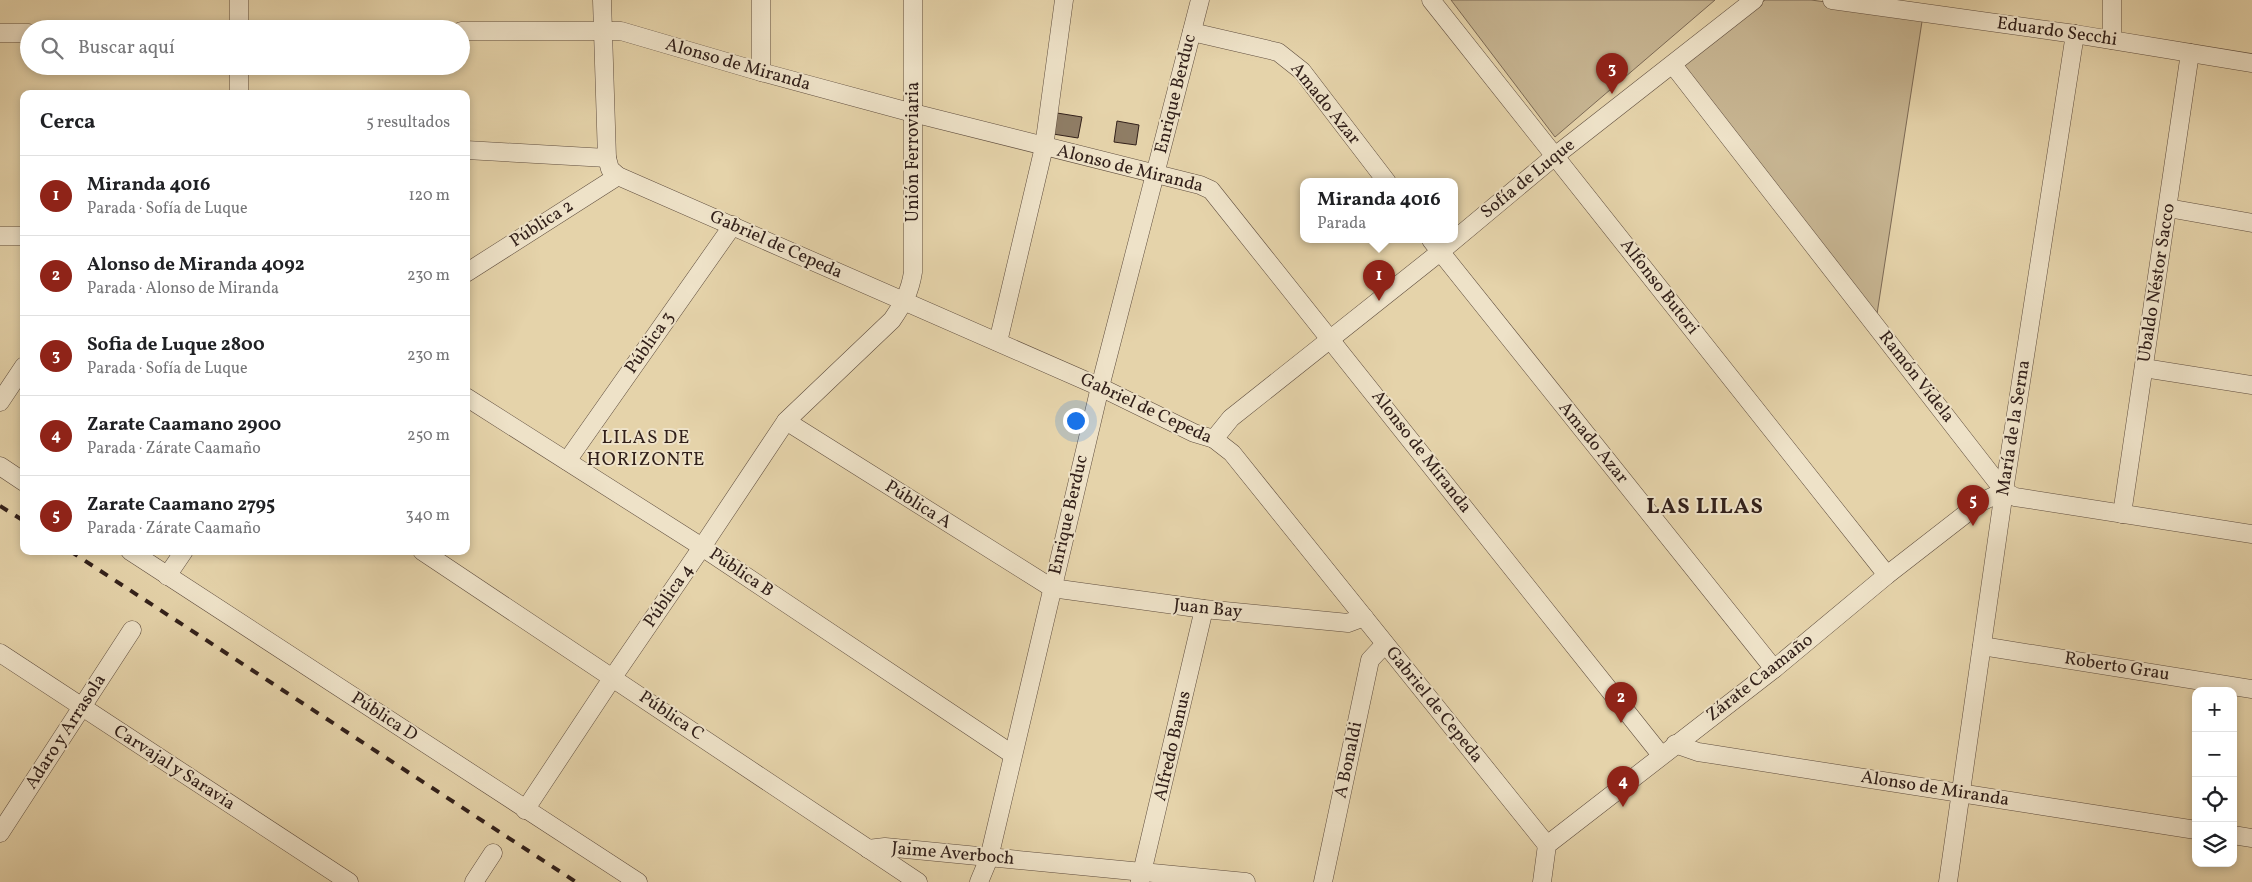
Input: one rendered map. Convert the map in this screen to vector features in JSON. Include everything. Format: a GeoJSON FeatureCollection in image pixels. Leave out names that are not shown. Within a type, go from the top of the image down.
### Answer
{"type":"FeatureCollection","features":[{"type":"Feature","properties":{"kind":"street"},"geometry":{"type":"LineString","coordinates":[[239,0],[239,20]]}},
{"type":"Feature","properties":{"kind":"street"},"geometry":{"type":"LineString","coordinates":[[602,0],[607,158],[610,169],[618,176]]}},
{"type":"Feature","properties":{"kind":"street"},"geometry":{"type":"LineString","coordinates":[[761,0],[761,72]]}},
{"type":"Feature","properties":{"kind":"street","name":"Unión Ferroviaria"},"geometry":{"type":"LineString","coordinates":[[904,303],[910,289],[913,272],[913,0]]}},
{"type":"Feature","properties":{"kind":"street"},"geometry":{"type":"LineString","coordinates":[[998,342],[1044,147],[1064,0]]}},
{"type":"Feature","properties":{"kind":"street","name":"Enrique Berduc"},"geometry":{"type":"LineString","coordinates":[[979,882],[988,858],[1100,387],[1200,0]]}},
{"type":"Feature","properties":{"kind":"street","name":"Alfonso Butori"},"geometry":{"type":"LineString","coordinates":[[1432,0],[1887,575]]}},
{"type":"Feature","properties":{"kind":"street","name":"Sofía de Luque"},"geometry":{"type":"LineString","coordinates":[[1458,229],[1673,65],[1754,0]]}},
{"type":"Feature","properties":{"kind":"street","name":"Eduardo Secchi"},"geometry":{"type":"LineString","coordinates":[[1832,0],[2075,34],[2252,63]]}},
{"type":"Feature","properties":{"kind":"street"},"geometry":{"type":"LineString","coordinates":[[2112,0],[2112,40]]}},
{"type":"Feature","properties":{"kind":"street","name":"Alonso de Miranda"},"geometry":{"type":"LineString","coordinates":[[470,31],[621,31],[761,72],[913,113],[1200,185],[1211,190],[1218,196],[1661,755]]}},
{"type":"Feature","properties":{"kind":"street","name":"Amado Azar"},"geometry":{"type":"LineString","coordinates":[[1192,32],[1278,52],[1292,61],[1302,71],[1384,178]]}},
{"type":"Feature","properties":{"kind":"street"},"geometry":{"type":"LineString","coordinates":[[0,33],[20,33]]}},
{"type":"Feature","properties":{"kind":"street","name":"María de la Serna"},"geometry":{"type":"LineString","coordinates":[[1948,882],[2004,491],[2075,34]]}},
{"type":"Feature","properties":{"kind":"street","name":"Ubaldo Néstor Sacco"},"geometry":{"type":"LineString","coordinates":[[2122,514],[2190,53]]}},
{"type":"Feature","properties":{"kind":"street","name":"Ramón Videla"},"geometry":{"type":"LineString","coordinates":[[1673,65],[2004,491]]}},
{"type":"Feature","properties":{"kind":"street"},"geometry":{"type":"LineString","coordinates":[[239,75],[239,90]]}},
{"type":"Feature","properties":{"kind":"street"},"geometry":{"type":"LineString","coordinates":[[470,150],[607,158]]}},
{"type":"Feature","properties":{"kind":"street","name":"Gabriel de Cepeda"},"geometry":{"type":"LineString","coordinates":[[618,176],[733,225],[904,303],[1100,387],[1194,433],[1214,440],[1232,452],[1546,845]]}},
{"type":"Feature","properties":{"kind":"street","name":"Pública 2"},"geometry":{"type":"LineString","coordinates":[[470,270],[618,176]]}},
{"type":"Feature","properties":{"kind":"street"},"geometry":{"type":"LineString","coordinates":[[2168,208],[2252,223]]}},
{"type":"Feature","properties":{"kind":"street","name":"Pública 3"},"geometry":{"type":"LineString","coordinates":[[567,460],[733,225]]}},
{"type":"Feature","properties":{"kind":"street"},"geometry":{"type":"LineString","coordinates":[[0,236],[20,236]]}},
{"type":"Feature","properties":{"kind":"street","name":"Amado Azar"},"geometry":{"type":"LineString","coordinates":[[1436,246],[1774,669]]}},
{"type":"Feature","properties":{"kind":"street","name":"Sofía de Luque"},"geometry":{"type":"LineString","coordinates":[[1214,440],[1231,418],[1331,338],[1436,246]]}},
{"type":"Feature","properties":{"kind":"street","name":"Pública 4"},"geometry":{"type":"LineString","coordinates":[[526,810],[613,677],[786,421],[892,320],[904,303]]}},
{"type":"Feature","properties":{"kind":"street"},"geometry":{"type":"LineString","coordinates":[[2144,368],[2252,385]]}},
{"type":"Feature","properties":{"kind":"street"},"geometry":{"type":"LineString","coordinates":[[0,402],[20,372]]}},
{"type":"Feature","properties":{"kind":"street","name":"Pública B"},"geometry":{"type":"LineString","coordinates":[[470,399],[702,547],[1012,754]]}},
{"type":"Feature","properties":{"kind":"street","name":"Pública A"},"geometry":{"type":"LineString","coordinates":[[786,421],[1037,581],[1052,588]]}},
{"type":"Feature","properties":{"kind":"street"},"geometry":{"type":"LineString","coordinates":[[0,466],[20,479]]}},
{"type":"Feature","properties":{"kind":"street"},"geometry":{"type":"LineString","coordinates":[[2004,491],[2015,497],[2252,534]]}},
{"type":"Feature","properties":{"kind":"street","name":"Zárate Caamaño"},"geometry":{"type":"LineString","coordinates":[[1546,845],[1774,669],[1887,575],[1980,502],[2004,491]]}},
{"type":"Feature","properties":{"kind":"street","name":"Pública D"},"geometry":{"type":"LineString","coordinates":[[136,555],[638,882]]}},
{"type":"Feature","properties":{"kind":"street"},"geometry":{"type":"LineString","coordinates":[[167,576],[181,555]]}},
{"type":"Feature","properties":{"kind":"street","name":"Pública C"},"geometry":{"type":"LineString","coordinates":[[428,555],[918,882]]}},
{"type":"Feature","properties":{"kind":"street","name":"Juan Bay"},"geometry":{"type":"LineString","coordinates":[[1052,588],[1204,609],[1348,623],[1364,617]]}},
{"type":"Feature","properties":{"kind":"street","name":"Alfredo Banus"},"geometry":{"type":"LineString","coordinates":[[1141,876],[1204,609]]}},
{"type":"Feature","properties":{"kind":"street","name":"Adaro y Arrasola"},"geometry":{"type":"LineString","coordinates":[[0,833],[132,630]]}},
{"type":"Feature","properties":{"kind":"street","name":"A Bonaldi"},"geometry":{"type":"LineString","coordinates":[[1322,882],[1370,660],[1385,644]]}},
{"type":"Feature","properties":{"kind":"street","name":"Roberto Grau"},"geometry":{"type":"LineString","coordinates":[[1982,646],[2252,689]]}},
{"type":"Feature","properties":{"kind":"street","name":"Carvajal y Saravia"},"geometry":{"type":"LineString","coordinates":[[0,653],[349,882]]}},
{"type":"Feature","properties":{"kind":"street","name":"Alonso de Miranda"},"geometry":{"type":"LineString","coordinates":[[1676,744],[1698,752],[2192,829]]}},
{"type":"Feature","properties":{"kind":"street"},"geometry":{"type":"LineString","coordinates":[[2237,836],[2252,838]]}},
{"type":"Feature","properties":{"kind":"street"},"geometry":{"type":"LineString","coordinates":[[1542,882],[1546,845]]}},
{"type":"Feature","properties":{"kind":"street","name":"Jaime Averboch"},"geometry":{"type":"LineString","coordinates":[[868,849],[885,847],[1141,876],[1246,882]]}},
{"type":"Feature","properties":{"kind":"street"},"geometry":{"type":"LineString","coordinates":[[474,882],[493,854]]}},
{"type":"Feature","properties":{"kind":"shaded area"},"geometry":{"type":"Polygon","coordinates":[[[1451,0],[1715,0],[1555,137],[1451,0]]]}},
{"type":"Feature","properties":{"kind":"shaded area"},"geometry":{"type":"Polygon","coordinates":[[[1765,0],[1811,0],[1923,15],[1877,314],[1682,64],[1765,0]]]}},
{"type":"Feature","properties":{"kind":"building"},"geometry":{"type":"Polygon","coordinates":[[[1057,113],[1082,117],[1078,138],[1053,134],[1057,113]]]}},
{"type":"Feature","properties":{"kind":"building"},"geometry":{"type":"Polygon","coordinates":[[[1117,121],[1139,125],[1136,145],[1114,142],[1117,121]]]}},
{"type":"Feature","properties":{"kind":"railway"},"geometry":{"type":"LineString","coordinates":[[0,506],[20,518]]}},
{"type":"Feature","properties":{"kind":"railway"},"geometry":{"type":"LineString","coordinates":[[76,555],[576,882]]}},
{"type":"Feature","properties":{"kind":"place","name":"Sofia de Luque 2800"},"geometry":{"type":"Point","coordinates":[1612,94]}},
{"type":"Feature","properties":{"kind":"place","name":"Miranda 4016"},"geometry":{"type":"Point","coordinates":[1379,301]}},
{"type":"Feature","properties":{"kind":"place","name":"Zarate Caamano 2795"},"geometry":{"type":"Point","coordinates":[1973,526]}},
{"type":"Feature","properties":{"kind":"place","name":"Alonso de Miranda 4092"},"geometry":{"type":"Point","coordinates":[1621,723]}},
{"type":"Feature","properties":{"kind":"place","name":"Zarate Caamano 2900"},"geometry":{"type":"Point","coordinates":[1623,807]}},
{"type":"Feature","properties":{"kind":"district","name":"LILAS DE HORIZONTE"},"geometry":{"type":"Point","coordinates":[646,449]}},
{"type":"Feature","properties":{"kind":"district","name":"LAS LILAS"},"geometry":{"type":"Point","coordinates":[1705,507]}}]}
